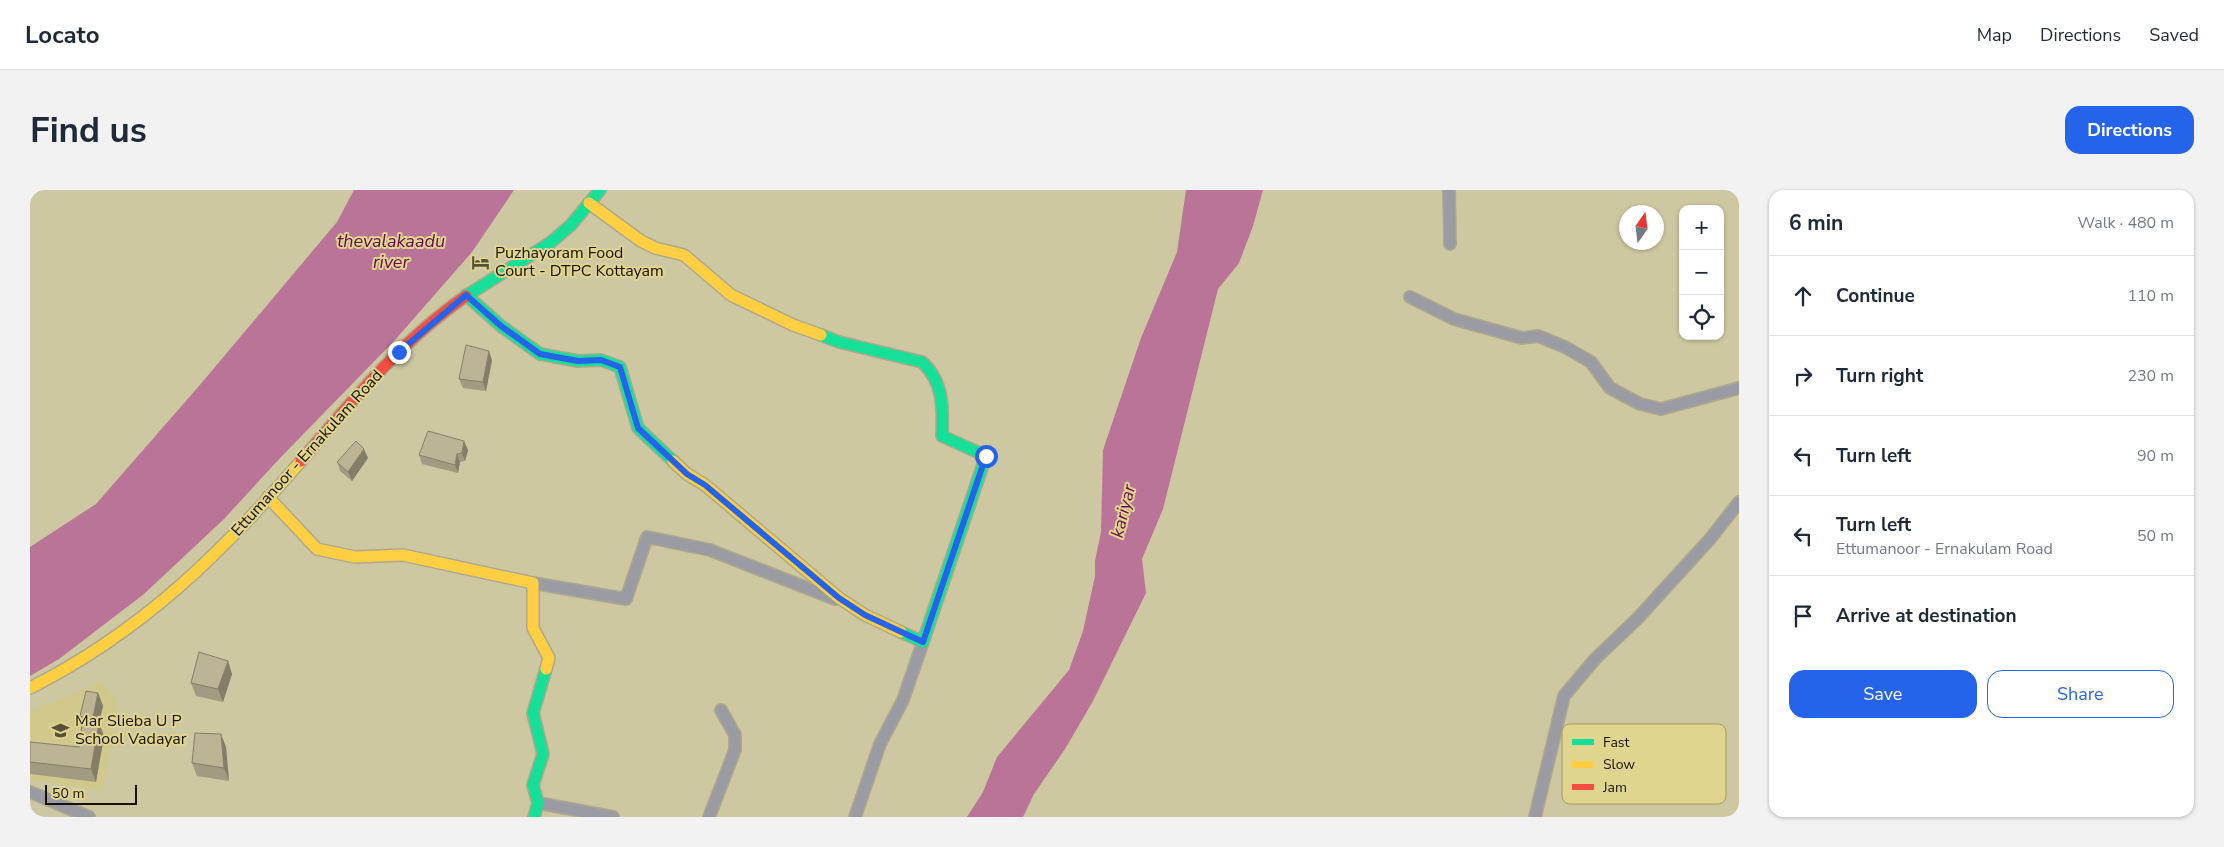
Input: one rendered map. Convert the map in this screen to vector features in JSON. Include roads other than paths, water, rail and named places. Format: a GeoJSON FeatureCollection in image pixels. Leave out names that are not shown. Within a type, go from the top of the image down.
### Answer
{"type":"FeatureCollection","features":[{"type":"Feature","properties":{"kind":"street","name":"Ettumanoor - Ernakulam Road"},"geometry":{"type":"LineString","coordinates":[[30,688],[95,653],[136,624],[193,576],[268,497],[388,364],[421,332],[466,295],[550,243],[578,218],[600,190]]}},
{"type":"Feature","properties":{"kind":"street"},"geometry":{"type":"LineString","coordinates":[[1449,190],[1450,244]]}},
{"type":"Feature","properties":{"kind":"street"},"geometry":{"type":"LineString","coordinates":[[589,203],[655,248],[684,255],[731,295],[803,328],[839,342],[922,362],[933,370],[941,394],[943,413],[942,436],[986,456],[903,700],[880,744],[856,817]]}},
{"type":"Feature","properties":{"kind":"street"},"geometry":{"type":"LineString","coordinates":[[466,295],[501,326],[540,354],[578,361],[601,360],[620,367],[638,428],[687,474],[705,485],[849,604],[865,615],[923,642]]}},
{"type":"Feature","properties":{"kind":"street"},"geometry":{"type":"LineString","coordinates":[[1410,297],[1454,319],[1522,338],[1538,336],[1565,347],[1590,362],[1610,388],[1640,404],[1661,409],[1739,388]]}},
{"type":"Feature","properties":{"kind":"street"},"geometry":{"type":"LineString","coordinates":[[268,497],[317,548],[355,558],[403,556],[533,583],[626,599],[647,537],[710,550],[849,604]]}},
{"type":"Feature","properties":{"kind":"street"},"geometry":{"type":"LineString","coordinates":[[1535,817],[1564,696],[1595,659],[1637,619],[1703,547],[1739,502]]}},
{"type":"Feature","properties":{"kind":"street"},"geometry":{"type":"LineString","coordinates":[[533,583],[533,628],[549,658],[533,713],[543,754],[533,785],[538,804],[534,817]]}},
{"type":"Feature","properties":{"kind":"street"},"geometry":{"type":"LineString","coordinates":[[709,817],[735,750],[735,735],[720,710]]}},
{"type":"Feature","properties":{"kind":"street"},"geometry":{"type":"LineString","coordinates":[[30,792],[89,817]]}},
{"type":"Feature","properties":{"kind":"street"},"geometry":{"type":"LineString","coordinates":[[538,804],[613,817]]}},
{"type":"Feature","properties":{"kind":"water","name":"thevalakaadu river"},"geometry":{"type":"Polygon","coordinates":[[[354,190],[514,190],[472,252],[395,340],[281,457],[224,519],[144,594],[59,659],[30,676],[30,547],[96,504],[199,386],[337,222],[354,190]]]}},
{"type":"Feature","properties":{"kind":"water","name":"kariyar"},"geometry":{"type":"Polygon","coordinates":[[[1186,190],[1263,190],[1253,226],[1239,263],[1218,289],[1163,509],[1142,559],[1146,593],[1093,701],[1065,749],[1034,794],[1023,817],[967,817],[983,792],[997,757],[1069,670],[1083,631],[1095,576],[1095,561],[1101,532],[1103,450],[1141,338],[1177,252],[1186,190]]]}},
{"type":"Feature","properties":{"kind":"place","name":"Puzhayoram Food Court - DTPC Kottayam"},"geometry":{"type":"Point","coordinates":[481,262]}},
{"type":"Feature","properties":{"kind":"place","name":"Mar Slieba U P School Vadayar"},"geometry":{"type":"Point","coordinates":[61,730]}}]}
